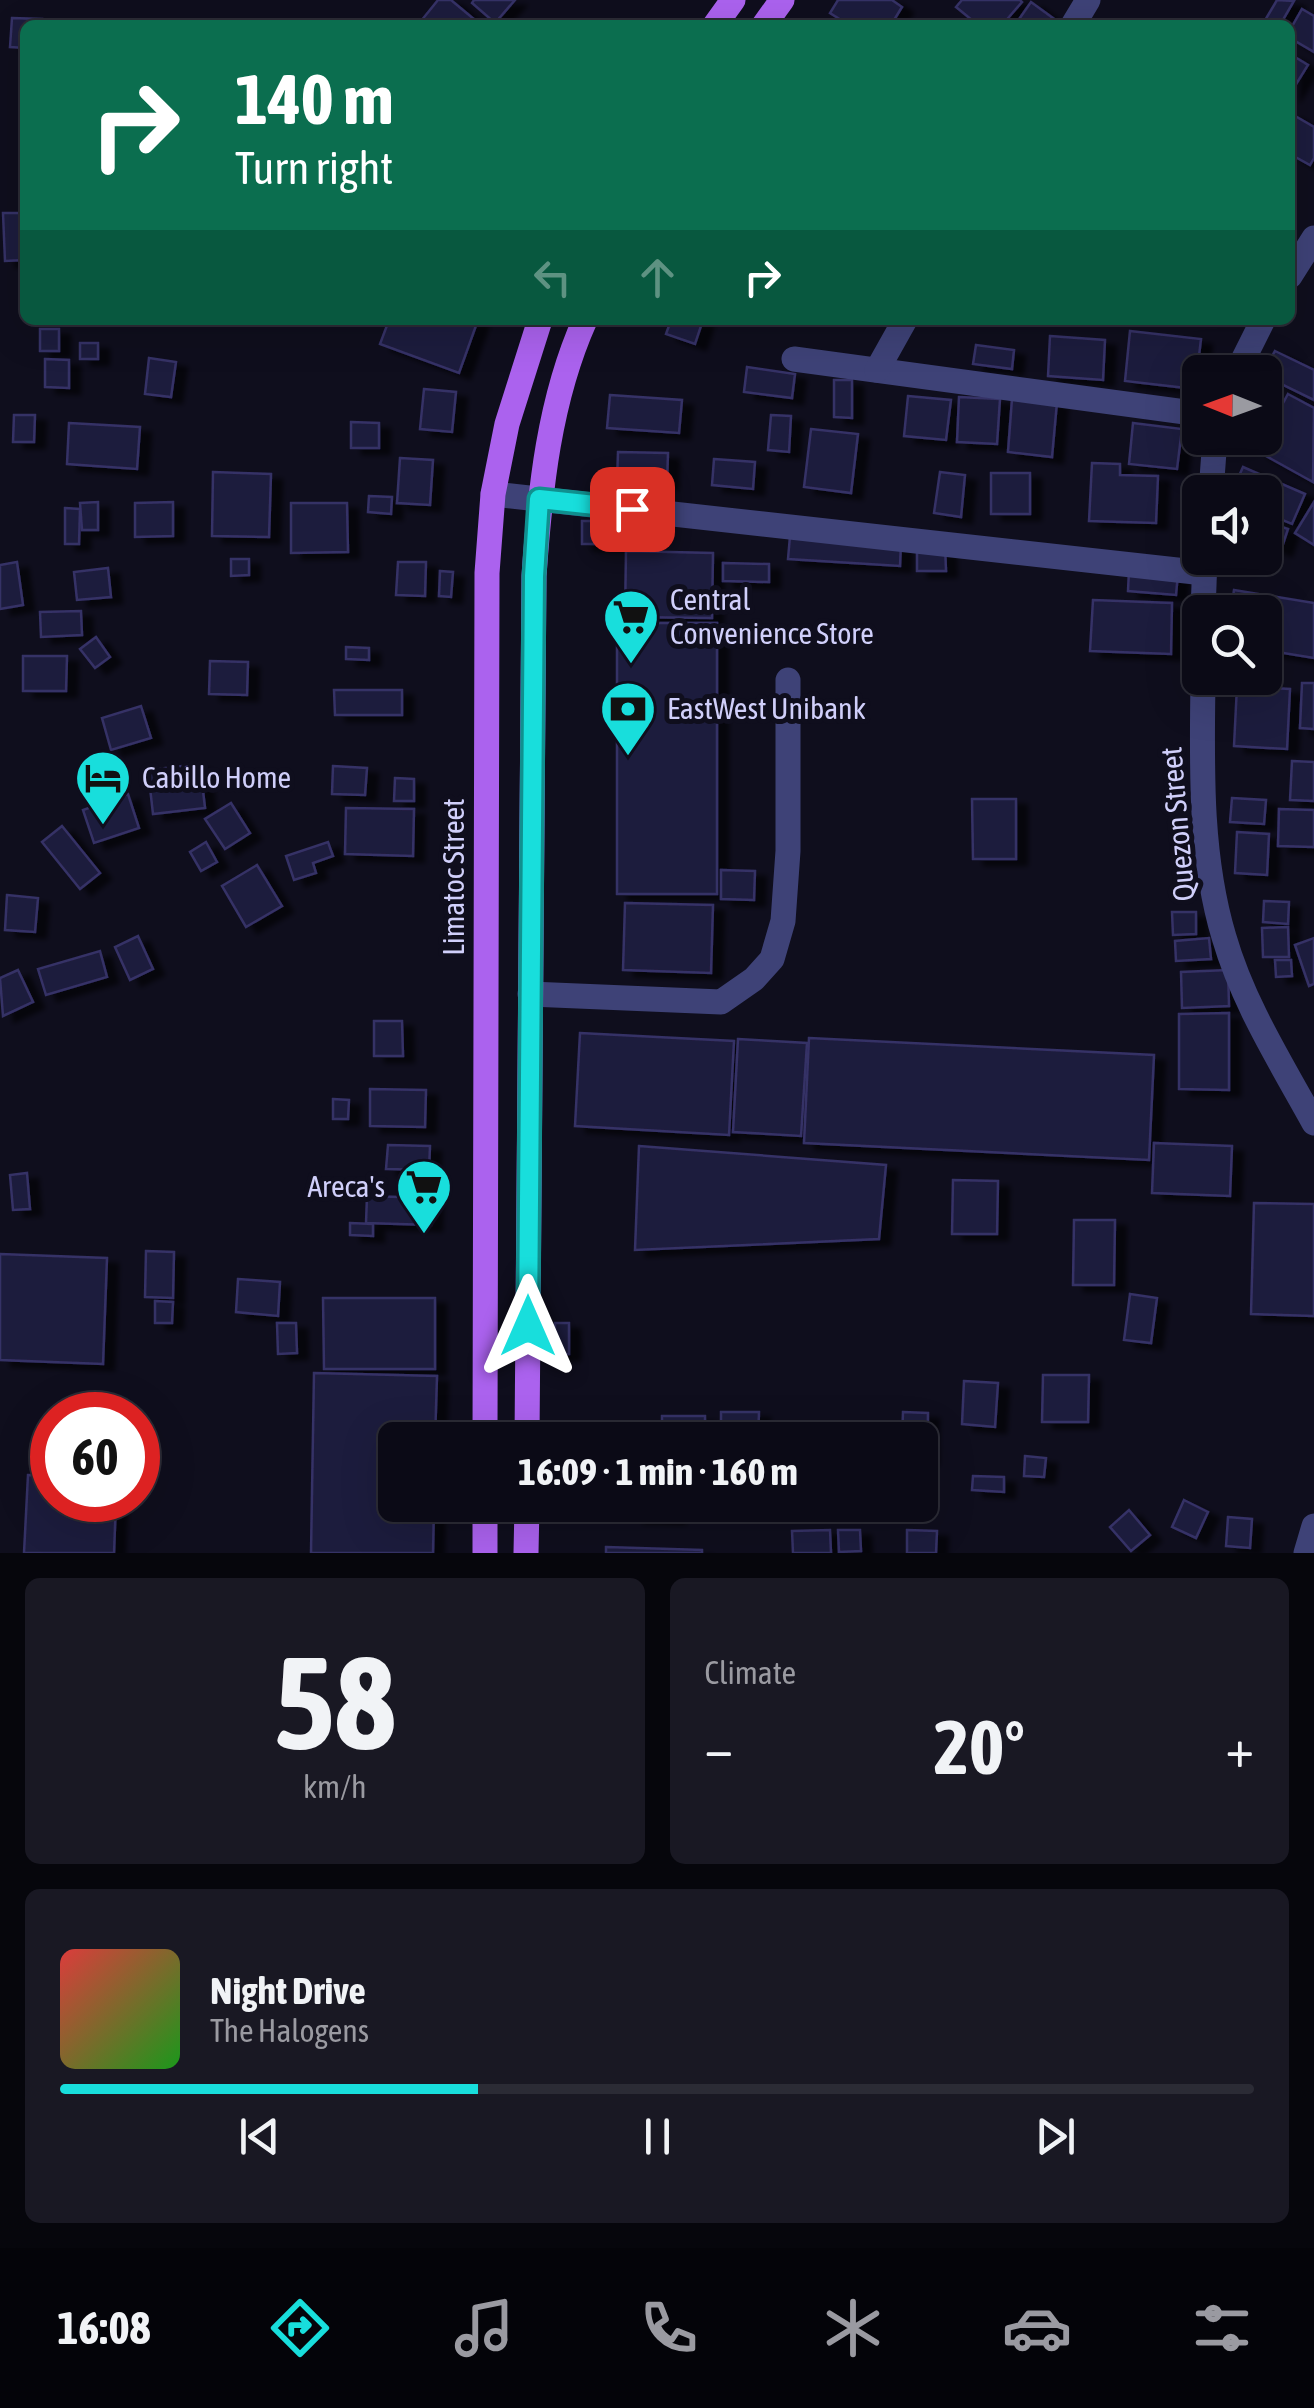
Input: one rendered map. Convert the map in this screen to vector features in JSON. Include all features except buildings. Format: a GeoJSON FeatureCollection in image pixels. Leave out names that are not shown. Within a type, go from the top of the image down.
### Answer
{"type":"FeatureCollection","features":[{"type":"Feature","properties":{"kind":"main road","name":"Limatoc Street"},"geometry":{"type":"LineString","coordinates":[[485,1422],[488,573],[493,494],[507,424],[538,325]]}},
{"type":"Feature","properties":{"kind":"main road"},"geometry":{"type":"LineString","coordinates":[[527,1422],[534,576],[539,499],[560,396],[582,325]]}},
{"type":"Feature","properties":{"kind":"main road"},"geometry":{"type":"LineString","coordinates":[[486,1013],[530,1004]]}},
{"type":"Feature","properties":{"kind":"main road"},"geometry":{"type":"LineString","coordinates":[[484,1553],[485,1522]]}},
{"type":"Feature","properties":{"kind":"main road"},"geometry":{"type":"LineString","coordinates":[[526,1553],[527,1522]]}},
{"type":"Feature","properties":{"kind":"street"},"geometry":{"type":"LineString","coordinates":[[1295,268],[1314,238]]}},
{"type":"Feature","properties":{"kind":"street"},"geometry":{"type":"LineString","coordinates":[[877,370],[903,325]]}},
{"type":"Feature","properties":{"kind":"street"},"geometry":{"type":"LineString","coordinates":[[1246,355],[1260,325]]}},
{"type":"Feature","properties":{"kind":"street"},"geometry":{"type":"LineString","coordinates":[[794,359],[1182,412]]}},
{"type":"Feature","properties":{"kind":"street"},"geometry":{"type":"LineString","coordinates":[[493,494],[1182,563]]}},
{"type":"Feature","properties":{"kind":"street"},"geometry":{"type":"LineString","coordinates":[[530,1004],[722,1002],[754,980],[772,959],[783,921],[788,852],[788,680]]}},
{"type":"Feature","properties":{"kind":"street","name":"Quezon Street"},"geometry":{"type":"LineString","coordinates":[[1203,695],[1202,761],[1209,869],[1224,937],[1247,999],[1314,1124]]}},
{"type":"Feature","properties":{"kind":"place","name":"Central Convenience Store"},"geometry":{"type":"Point","coordinates":[631,666]}},
{"type":"Feature","properties":{"kind":"place","name":"EastWest Unibank"},"geometry":{"type":"Point","coordinates":[628,758]}},
{"type":"Feature","properties":{"kind":"place","name":"Cabillo Home"},"geometry":{"type":"Point","coordinates":[103,827]}},
{"type":"Feature","properties":{"kind":"place","name":"Areca's"},"geometry":{"type":"Point","coordinates":[424,1236]}},
{"type":"Feature","properties":{"kind":"route"},"geometry":{"type":"LineString","coordinates":[[528,1326],[534,576],[539,499],[632,509]]}}]}
